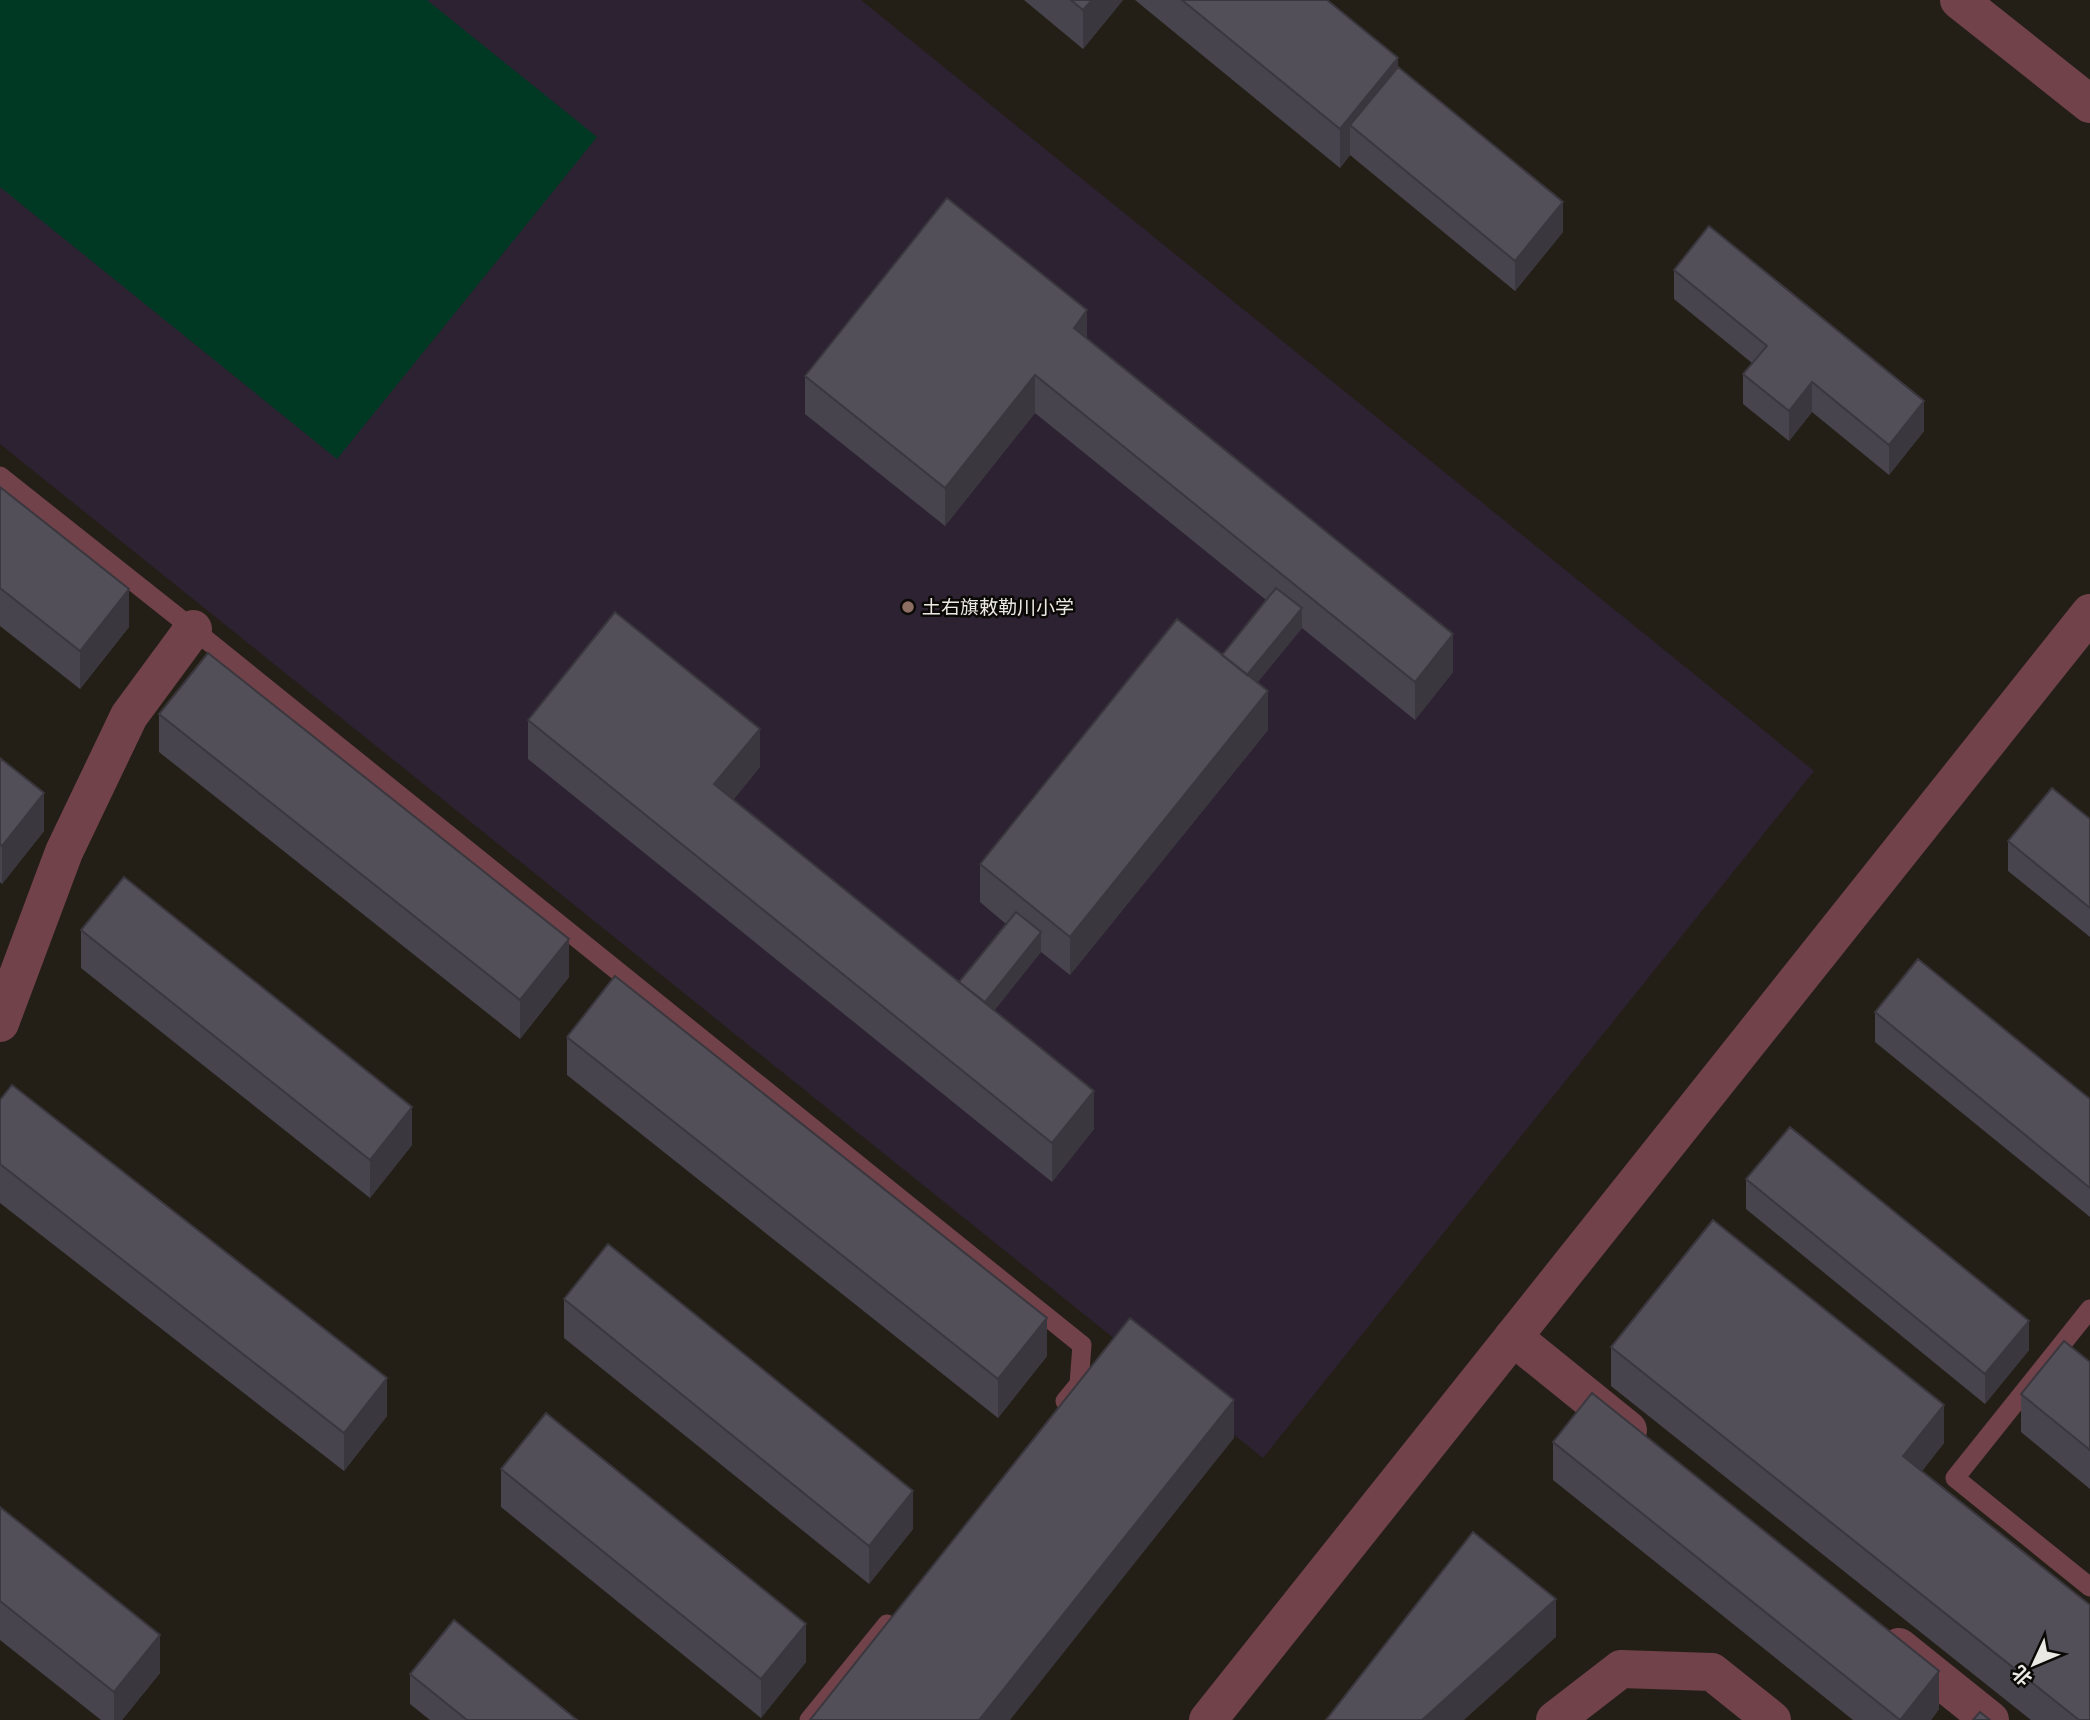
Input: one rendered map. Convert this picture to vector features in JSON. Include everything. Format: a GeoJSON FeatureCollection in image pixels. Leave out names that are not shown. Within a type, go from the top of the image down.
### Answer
{"type":"FeatureCollection","features":[{"type":"Feature","properties":{"kind":"street"},"geometry":{"type":"LineString","coordinates":[[1959,0],[2090,104]]}},
{"type":"Feature","properties":{"kind":"street"},"geometry":{"type":"LineString","coordinates":[[1208,1720],[2090,613]]}},
{"type":"Feature","properties":{"kind":"street"},"geometry":{"type":"LineString","coordinates":[[0,1023],[64,852],[129,716],[193,629]]}},
{"type":"Feature","properties":{"kind":"street"},"geometry":{"type":"LineString","coordinates":[[1513,1338],[1654,1451]]}},
{"type":"Feature","properties":{"kind":"street"},"geometry":{"type":"LineString","coordinates":[[1871,1624],[1990,1720]]}},
{"type":"Feature","properties":{"kind":"street"},"geometry":{"type":"LineString","coordinates":[[1555,1720],[1621,1668],[1712,1672],[1772,1720]]}},
{"type":"Feature","properties":{"kind":"lane"},"geometry":{"type":"LineString","coordinates":[[0,477],[193,629],[1082,1345],[1079,1384],[1053,1416]]}},
{"type":"Feature","properties":{"kind":"lane"},"geometry":{"type":"LineString","coordinates":[[2090,1309],[1955,1478],[2090,1587]]}},
{"type":"Feature","properties":{"kind":"lane"},"geometry":{"type":"LineString","coordinates":[[809,1720],[896,1612]]}},
{"type":"Feature","properties":{"kind":"shaded area","name":"土右旗敕勒川小学"},"geometry":{"type":"Polygon","coordinates":[[[0,0],[861,0],[1814,771],[1263,1458],[0,444],[0,0]]]}},
{"type":"Feature","properties":{"kind":"green space"},"geometry":{"type":"Polygon","coordinates":[[[0,0],[427,0],[597,137],[337,459],[0,187],[0,0]]]}},
{"type":"Feature","properties":{"kind":"building"},"geometry":{"type":"Polygon","coordinates":[[[1071,0],[1092,0],[1083,10],[1071,0]]]}},
{"type":"Feature","properties":{"kind":"building"},"geometry":{"type":"Polygon","coordinates":[[[1182,0],[1327,0],[1398,58],[1340,129],[1182,0]]]}},
{"type":"Feature","properties":{"kind":"building"},"geometry":{"type":"Polygon","coordinates":[[[1398,67],[1563,202],[1515,261],[1350,125],[1398,67]]]}},
{"type":"Feature","properties":{"kind":"building"},"geometry":{"type":"Polygon","coordinates":[[[947,198],[1087,310],[1074,328],[1453,634],[1415,682],[1035,375],[945,488],[805,376],[947,198]]]}},
{"type":"Feature","properties":{"kind":"building"},"geometry":{"type":"Polygon","coordinates":[[[1709,226],[1924,401],[1889,445],[1812,382],[1789,411],[1743,374],[1767,346],[1674,270],[1709,226]]]}},
{"type":"Feature","properties":{"kind":"building"},"geometry":{"type":"Polygon","coordinates":[[[0,487],[129,589],[80,651],[0,588],[0,487]]]}},
{"type":"Feature","properties":{"kind":"building"},"geometry":{"type":"Polygon","coordinates":[[[1276,588],[1302,608],[1247,675],[1222,655],[1276,588]]]}},
{"type":"Feature","properties":{"kind":"building"},"geometry":{"type":"Polygon","coordinates":[[[615,612],[760,729],[714,784],[1094,1091],[1052,1143],[528,720],[615,612]]]}},
{"type":"Feature","properties":{"kind":"building"},"geometry":{"type":"Polygon","coordinates":[[[1177,619],[1268,691],[1070,937],[980,864],[1177,619]]]}},
{"type":"Feature","properties":{"kind":"building"},"geometry":{"type":"Polygon","coordinates":[[[208,653],[569,939],[520,1000],[159,714],[208,653]]]}},
{"type":"Feature","properties":{"kind":"building"},"geometry":{"type":"Polygon","coordinates":[[[0,758],[44,793],[2,846],[0,844],[0,758]]]}},
{"type":"Feature","properties":{"kind":"building"},"geometry":{"type":"Polygon","coordinates":[[[2052,788],[2090,819],[2090,908],[2008,841],[2052,788]]]}},
{"type":"Feature","properties":{"kind":"building"},"geometry":{"type":"Polygon","coordinates":[[[124,877],[412,1107],[370,1160],[81,930],[124,877]]]}},
{"type":"Feature","properties":{"kind":"building"},"geometry":{"type":"Polygon","coordinates":[[[1016,912],[1041,932],[985,1002],[959,982],[1016,912]]]}},
{"type":"Feature","properties":{"kind":"building"},"geometry":{"type":"Polygon","coordinates":[[[1918,959],[2090,1099],[2090,1188],[1875,1012],[1918,959]]]}},
{"type":"Feature","properties":{"kind":"building"},"geometry":{"type":"Polygon","coordinates":[[[615,976],[1047,1318],[998,1379],[567,1037],[615,976]]]}},
{"type":"Feature","properties":{"kind":"building"},"geometry":{"type":"Polygon","coordinates":[[[12,1085],[387,1378],[344,1433],[0,1164],[0,1100],[12,1085]]]}},
{"type":"Feature","properties":{"kind":"building"},"geometry":{"type":"Polygon","coordinates":[[[1790,1127],[2029,1321],[1985,1374],[1746,1179],[1790,1127]]]}},
{"type":"Feature","properties":{"kind":"building"},"geometry":{"type":"Polygon","coordinates":[[[1713,1220],[1944,1405],[1903,1456],[2090,1605],[2090,1720],[2079,1720],[1611,1347],[1713,1220]]]}},
{"type":"Feature","properties":{"kind":"building"},"geometry":{"type":"Polygon","coordinates":[[[608,1244],[913,1491],[869,1546],[564,1299],[608,1244]]]}},
{"type":"Feature","properties":{"kind":"building"},"geometry":{"type":"Polygon","coordinates":[[[1130,1318],[1234,1400],[979,1720],[810,1720],[1130,1318]]]}},
{"type":"Feature","properties":{"kind":"building"},"geometry":{"type":"Polygon","coordinates":[[[2064,1341],[2090,1362],[2090,1450],[2021,1394],[2064,1341]]]}},
{"type":"Feature","properties":{"kind":"building"},"geometry":{"type":"Polygon","coordinates":[[[1592,1393],[1939,1671],[1900,1720],[1553,1442],[1592,1393]]]}},
{"type":"Feature","properties":{"kind":"building"},"geometry":{"type":"Polygon","coordinates":[[[546,1413],[806,1624],[761,1679],[501,1469],[546,1413]]]}},
{"type":"Feature","properties":{"kind":"building"},"geometry":{"type":"Polygon","coordinates":[[[0,1507],[160,1635],[114,1692],[0,1601],[0,1507]]]}},
{"type":"Feature","properties":{"kind":"building"},"geometry":{"type":"Polygon","coordinates":[[[1473,1532],[1556,1599],[1422,1720],[1326,1720],[1473,1532]]]}},
{"type":"Feature","properties":{"kind":"building"},"geometry":{"type":"Polygon","coordinates":[[[454,1620],[577,1720],[467,1720],[410,1674],[454,1620]]]}},
{"type":"Feature","properties":{"kind":"building"},"geometry":{"type":"Polygon","coordinates":[[[1980,1712],[1990,1720],[1973,1720],[1980,1712]]]}},
{"type":"Feature","properties":{"kind":"place","name":"土右旗敕勒川小学"},"geometry":{"type":"Point","coordinates":[908,607]}}]}
